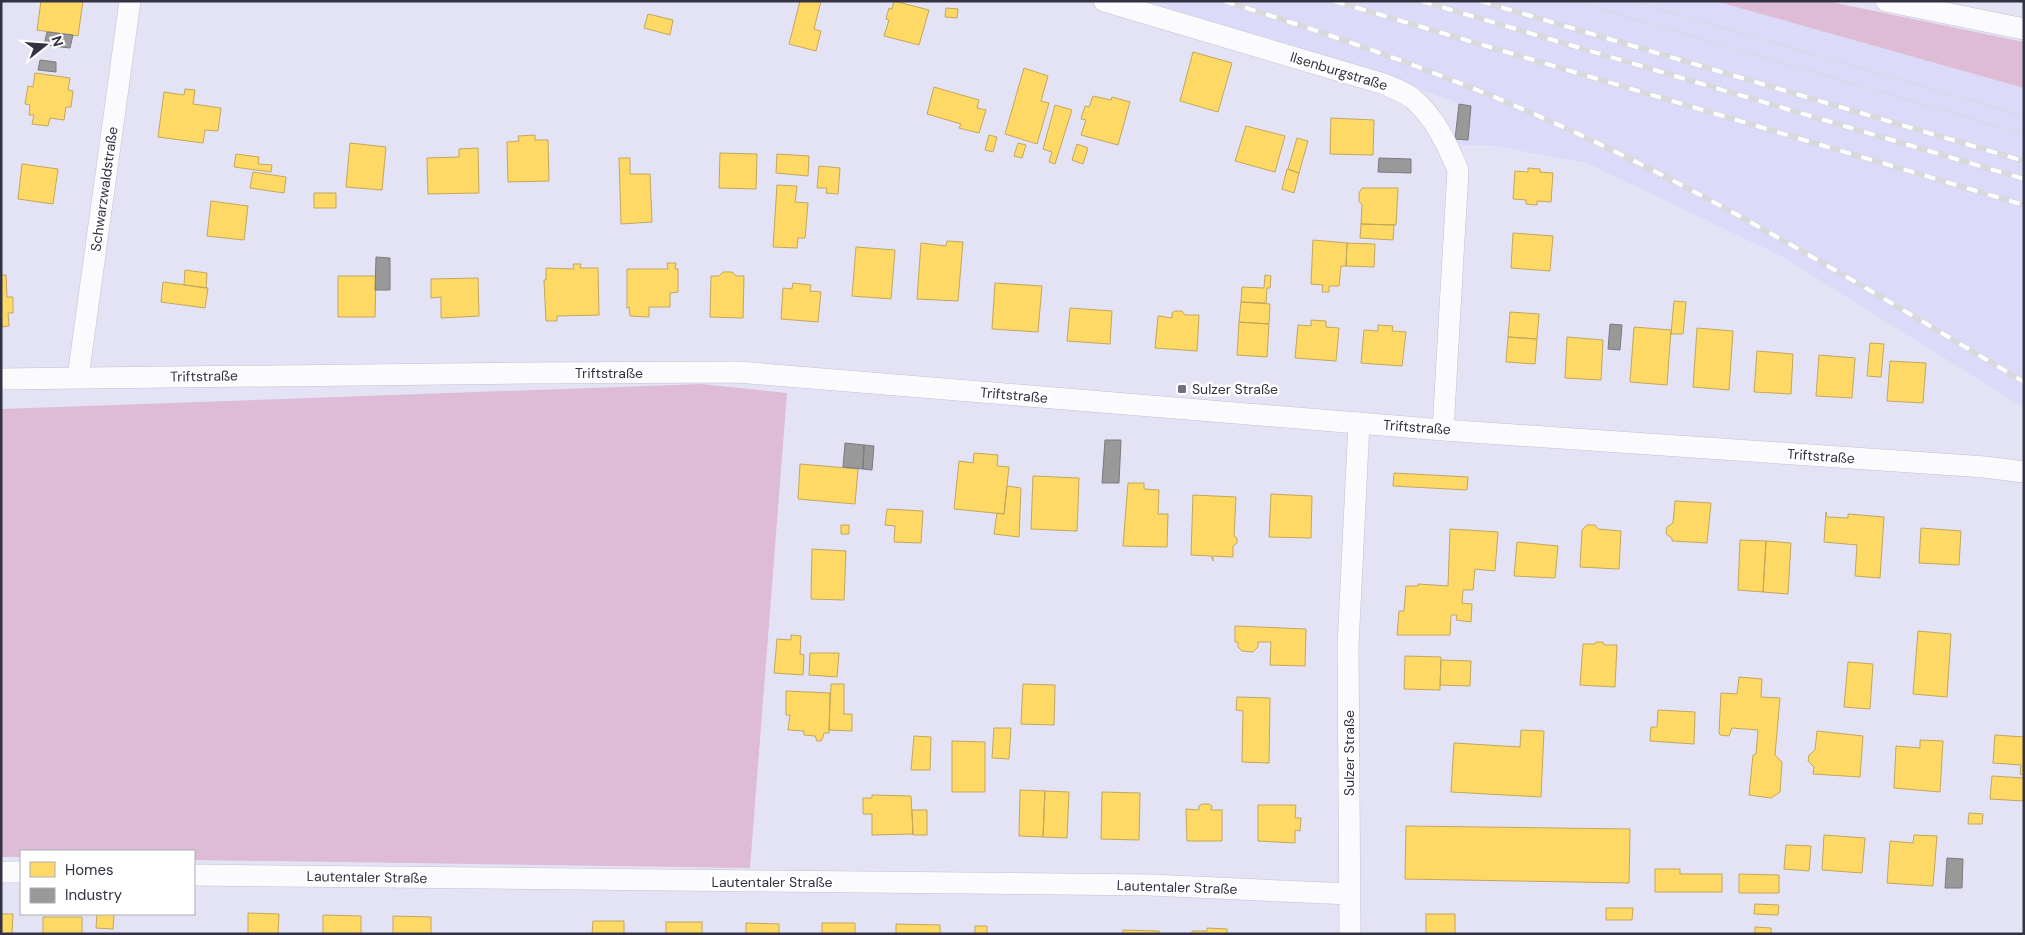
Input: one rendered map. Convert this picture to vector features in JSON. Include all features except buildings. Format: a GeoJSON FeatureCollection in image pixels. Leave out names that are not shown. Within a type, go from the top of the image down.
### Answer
{"type":"FeatureCollection","features":[{"type":"Feature","properties":{"kind":"street","name":"Schwarzwaldstraße"},"geometry":{"type":"LineString","coordinates":[[78,377],[130,1]]}},
{"type":"Feature","properties":{"kind":"street","name":"Ilsenburgstraße"},"geometry":{"type":"LineString","coordinates":[[1104,1],[1384,84],[1411,97],[1432,119],[1445,140],[1458,170],[1443,430]]}},
{"type":"Feature","properties":{"kind":"street"},"geometry":{"type":"LineString","coordinates":[[1886,1],[2024,29]]}},
{"type":"Feature","properties":{"kind":"street","name":"Triftstraße"},"geometry":{"type":"LineString","coordinates":[[1,380],[78,377],[738,372],[1443,430],[1985,467],[2024,472]]}},
{"type":"Feature","properties":{"kind":"street","name":"Sulzer Straße"},"geometry":{"type":"LineString","coordinates":[[1350,934],[1348,646],[1358,423]]}},
{"type":"Feature","properties":{"kind":"street"},"geometry":{"type":"LineString","coordinates":[[1,872],[20,872]]}},
{"type":"Feature","properties":{"kind":"street","name":"Lautentaler Straße"},"geometry":{"type":"LineString","coordinates":[[195,875],[1150,885],[1350,894]]}},
{"type":"Feature","properties":{"kind":"shaded area"},"geometry":{"type":"Polygon","coordinates":[[[1146,1],[1715,1],[2024,88],[2024,408],[1781,256],[1587,163],[1494,146],[1452,144],[1464,105],[1363,69],[1146,1]]]}},
{"type":"Feature","properties":{"kind":"shaded area"},"geometry":{"type":"Polygon","coordinates":[[[1715,1],[1826,1],[2024,42],[2024,88],[1715,1]]]}},
{"type":"Feature","properties":{"kind":"shaded area"},"geometry":{"type":"Polygon","coordinates":[[[701,384],[787,393],[750,868],[195,860],[195,850],[20,850],[20,857],[1,857],[1,409],[701,384]]]}},
{"type":"Feature","properties":{"kind":"tram line"},"geometry":{"type":"LineString","coordinates":[[1573,1],[2024,134]]}},
{"type":"Feature","properties":{"kind":"tram line"},"geometry":{"type":"LineString","coordinates":[[1632,1],[2024,116]]}},
{"type":"Feature","properties":{"kind":"railway"},"geometry":{"type":"LineString","coordinates":[[1224,1],[1375,51],[1524,109],[1572,131],[1672,180],[1774,235],[2024,382]]}},
{"type":"Feature","properties":{"kind":"railway"},"geometry":{"type":"LineString","coordinates":[[1334,1],[2024,205]]}},
{"type":"Feature","properties":{"kind":"railway"},"geometry":{"type":"LineString","coordinates":[[1421,1],[2024,179]]}},
{"type":"Feature","properties":{"kind":"railway"},"geometry":{"type":"LineString","coordinates":[[1480,1],[2024,161]]}},
{"type":"Feature","properties":{"kind":"place","name":"Sulzer Straße"},"geometry":{"type":"Point","coordinates":[1182,389]}}]}
